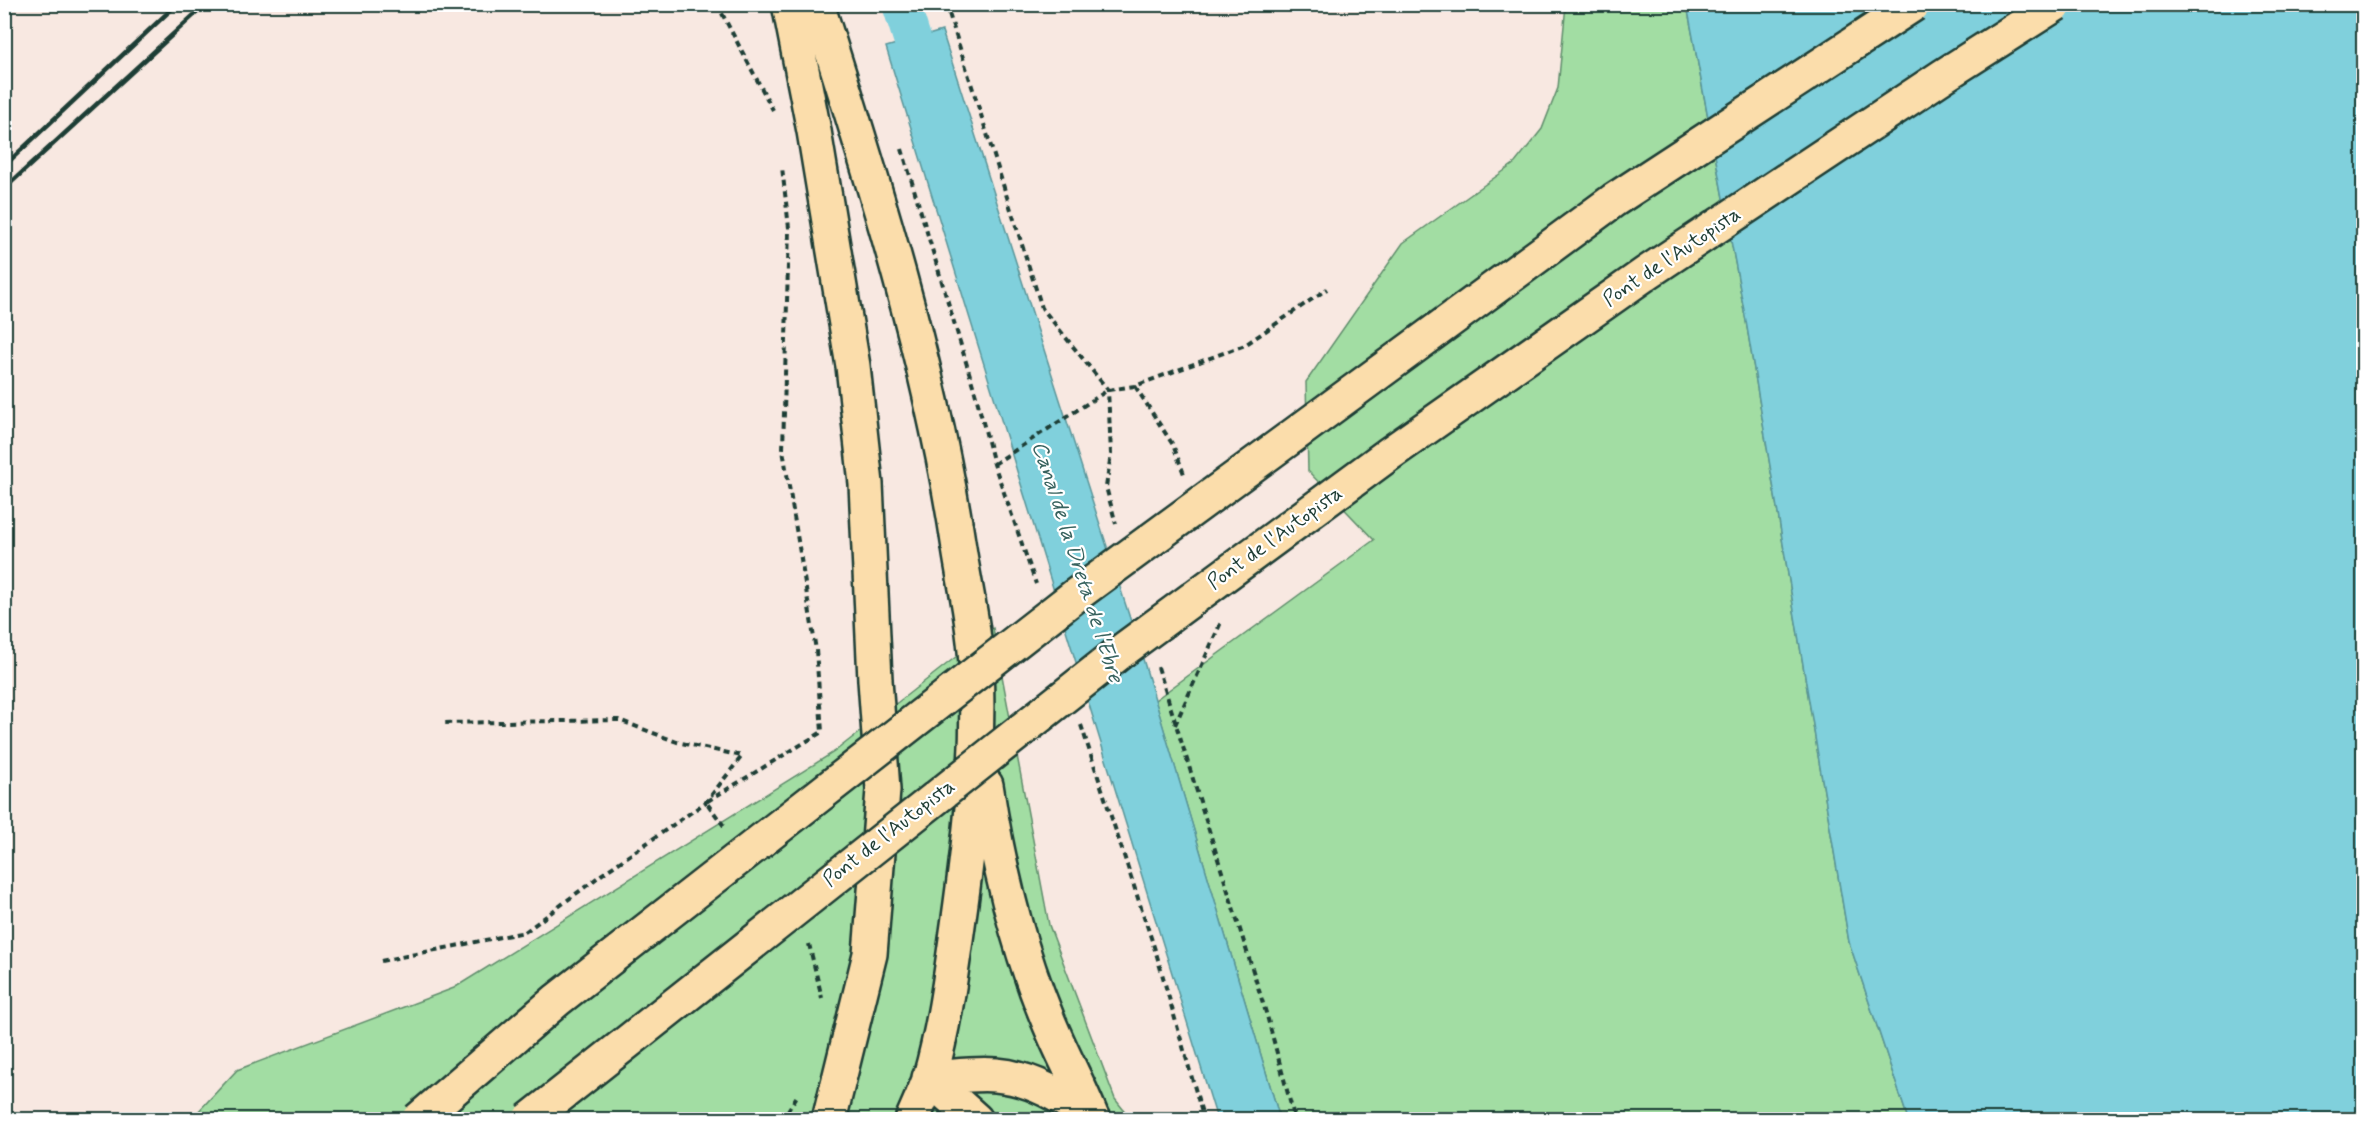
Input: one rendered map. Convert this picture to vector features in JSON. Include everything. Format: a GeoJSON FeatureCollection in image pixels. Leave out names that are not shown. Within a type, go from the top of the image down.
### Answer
{"type":"FeatureCollection","features":[{"type":"Feature","properties":{"kind":"main road"},"geometry":{"type":"LineString","coordinates":[[789,4],[814,130],[853,366],[866,484],[874,680],[883,790],[870,954],[829,1119]]}},
{"type":"Feature","properties":{"kind":"main road"},"geometry":{"type":"LineString","coordinates":[[817,4],[880,206],[915,328],[937,421],[956,525],[976,664],[977,724],[969,855],[951,977],[929,1078],[912,1119]]}},
{"type":"Feature","properties":{"kind":"main road"},"geometry":{"type":"LineString","coordinates":[[418,1119],[557,1000],[1076,595],[1614,200],[1914,4]]}},
{"type":"Feature","properties":{"kind":"main road","name":"Pont de l'Autopista"},"geometry":{"type":"LineString","coordinates":[[529,1119],[1119,653],[1389,454],[1657,266],[1943,76],[2056,4]]}},
{"type":"Feature","properties":{"kind":"main road"},"geometry":{"type":"LineString","coordinates":[[977,724],[1001,866],[1022,947],[1045,1014],[1094,1119]]}},
{"type":"Feature","properties":{"kind":"main road"},"geometry":{"type":"LineString","coordinates":[[929,1078],[972,1075],[1013,1078],[1034,1084],[1065,1098],[1094,1119]]}},
{"type":"Feature","properties":{"kind":"main road"},"geometry":{"type":"LineString","coordinates":[[929,1078],[976,1119]]}},
{"type":"Feature","properties":{"kind":"path"},"geometry":{"type":"LineString","coordinates":[[717,4],[775,115]]}},
{"type":"Feature","properties":{"kind":"path"},"geometry":{"type":"LineString","coordinates":[[899,139],[975,392],[994,464],[1038,592]]}},
{"type":"Feature","properties":{"kind":"path"},"geometry":{"type":"LineString","coordinates":[[381,961],[525,932],[601,874],[706,802],[822,732],[816,650],[783,450],[789,228],[781,160]]}},
{"type":"Feature","properties":{"kind":"path"},"geometry":{"type":"LineString","coordinates":[[994,464],[1108,390],[1135,386],[1245,345],[1327,289]]}},
{"type":"Feature","properties":{"kind":"path"},"geometry":{"type":"LineString","coordinates":[[1078,714],[1157,956],[1204,1119]]}},
{"type":"Feature","properties":{"kind":"path"},"geometry":{"type":"LineString","coordinates":[[443,723],[619,720],[677,742],[742,756],[706,802]]}},
{"type":"Feature","properties":{"kind":"path"},"geometry":{"type":"LineString","coordinates":[[706,802],[727,830]]}},
{"type":"Feature","properties":{"kind":"green space"},"geometry":{"type":"Polygon","coordinates":[[[1566,5],[1687,5],[1746,321],[1849,942],[1908,1119],[1280,1119],[1155,700],[1374,540],[1308,471],[1306,382],[1403,243],[1515,163],[1542,129],[1558,88],[1566,5]]]}},
{"type":"Feature","properties":{"kind":"green space"},"geometry":{"type":"Polygon","coordinates":[[[993,628],[1049,925],[1115,1099],[1131,1119],[181,1120],[196,1114],[237,1070],[454,988],[834,752],[993,628]]]}},
{"type":"Feature","properties":{"kind":"water"},"geometry":{"type":"Polygon","coordinates":[[[1687,5],[2363,5],[2363,1119],[1908,1119],[1849,942],[1746,321],[1687,5]]]}},
{"type":"Feature","properties":{"kind":"water"},"geometry":{"type":"Polygon","coordinates":[[[942,31],[1143,659],[1280,1119],[1217,1119],[886,47],[942,31]]]}},
{"type":"Feature","properties":{"kind":"waterway","name":"Canal de la Dreta de l'Ebre"},"geometry":{"type":"LineString","coordinates":[[901,4],[928,89]]}},
{"type":"Feature","properties":{"kind":"railway"},"geometry":{"type":"LineString","coordinates":[[4,166],[177,4]]}},
{"type":"Feature","properties":{"kind":"railway"},"geometry":{"type":"LineString","coordinates":[[4,189],[206,4]]}}]}
